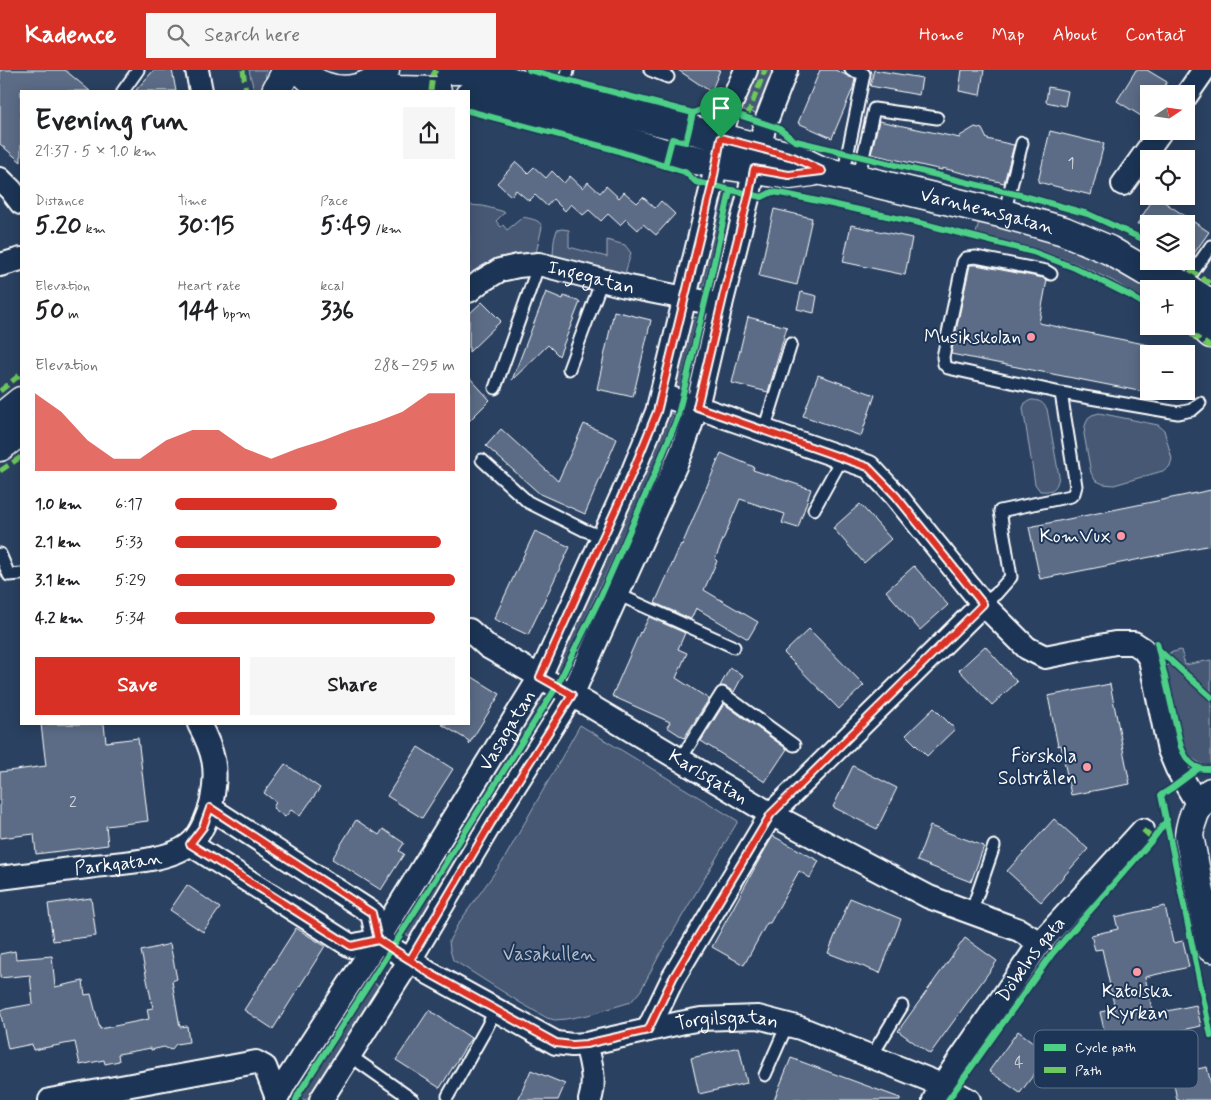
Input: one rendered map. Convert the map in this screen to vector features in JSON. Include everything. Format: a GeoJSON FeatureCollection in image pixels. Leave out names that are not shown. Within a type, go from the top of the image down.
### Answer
{"type":"FeatureCollection","features":[{"type":"Feature","properties":{"kind":"main road"},"geometry":{"type":"LineString","coordinates":[[277,90],[287,70]]}},
{"type":"Feature","properties":{"kind":"main road","name":"Varnhemsgatan"},"geometry":{"type":"LineString","coordinates":[[449,70],[473,70],[668,154],[718,151],[757,159],[793,157],[841,175],[1004,214],[1064,231],[1109,250],[1157,280]]}},
{"type":"Feature","properties":{"kind":"main road"},"geometry":{"type":"LineString","coordinates":[[313,82],[339,90],[366,83],[398,90]]}},
{"type":"Feature","properties":{"kind":"main road","name":"Varnhemsgatan"},"geometry":{"type":"LineString","coordinates":[[470,96],[556,107]]}},
{"type":"Feature","properties":{"kind":"main road","name":"Varnhemsgatan"},"geometry":{"type":"LineString","coordinates":[[1195,298],[1211,304]]}},
{"type":"Feature","properties":{"kind":"main road","name":"Varnhemsgatan"},"geometry":{"type":"LineString","coordinates":[[1195,316],[1211,334]]}},
{"type":"Feature","properties":{"kind":"main road"},"geometry":{"type":"LineString","coordinates":[[0,418],[20,402]]}},
{"type":"Feature","properties":{"kind":"main road"},"geometry":{"type":"LineString","coordinates":[[0,447],[20,432]]}},
{"type":"Feature","properties":{"kind":"main road"},"geometry":{"type":"LineString","coordinates":[[1204,799],[1190,826],[1189,836],[1211,948]]}},
{"type":"Feature","properties":{"kind":"street"},"geometry":{"type":"LineString","coordinates":[[196,70],[201,90]]}},
{"type":"Feature","properties":{"kind":"street","name":"Vasagatan"},"geometry":{"type":"LineString","coordinates":[[274,1099],[378,940],[540,677],[604,537],[657,412],[728,111],[746,70]]}},
{"type":"Feature","properties":{"kind":"street","name":"Vasagatan"},"geometry":{"type":"LineString","coordinates":[[321,1100],[410,960],[491,823],[572,695],[681,453],[697,407],[765,124],[786,70]]}},
{"type":"Feature","properties":{"kind":"street"},"geometry":{"type":"LineString","coordinates":[[1194,85],[1204,70]]}},
{"type":"Feature","properties":{"kind":"street"},"geometry":{"type":"LineString","coordinates":[[1123,184],[1155,140]]}},
{"type":"Feature","properties":{"kind":"street"},"geometry":{"type":"LineString","coordinates":[[0,179],[20,202]]}},
{"type":"Feature","properties":{"kind":"street","name":"Ingegatan"},"geometry":{"type":"LineString","coordinates":[[470,290],[500,270],[539,264],[629,287],[721,305]]}},
{"type":"Feature","properties":{"kind":"street"},"geometry":{"type":"LineString","coordinates":[[662,395],[868,467],[896,496],[983,604],[1027,648],[1045,657],[1115,643],[1134,643],[1143,649],[1150,660],[1169,750],[1176,769],[1204,799]]}},
{"type":"Feature","properties":{"kind":"street"},"geometry":{"type":"LineString","coordinates":[[648,1030],[673,978],[771,814],[983,604]]}},
{"type":"Feature","properties":{"kind":"street","name":"Karlsgatan"},"geometry":{"type":"LineString","coordinates":[[470,631],[488,647],[771,814],[929,897],[1019,930],[1040,943]]}},
{"type":"Feature","properties":{"kind":"street","name":"Parkgatan"},"geometry":{"type":"LineString","coordinates":[[0,878],[146,860],[171,854],[190,844],[203,827],[210,808],[215,785],[213,755],[199,725]]}},
{"type":"Feature","properties":{"kind":"street"},"geometry":{"type":"LineString","coordinates":[[190,844],[351,946],[378,940],[372,913],[210,808]]}},
{"type":"Feature","properties":{"kind":"street","name":"Döbelns gata"},"geometry":{"type":"LineString","coordinates":[[938,1092],[1040,943],[1143,830]]}},
{"type":"Feature","properties":{"kind":"street","name":"Torgilsgatan"},"geometry":{"type":"LineString","coordinates":[[378,940],[429,973],[556,1043],[586,1044],[687,1022],[718,1018],[758,1017],[800,1028],[872,1057],[938,1092],[969,1100]]}},
{"type":"Feature","properties":{"kind":"street"},"geometry":{"type":"LineString","coordinates":[[586,1044],[592,1067],[590,1100]]}},
{"type":"Feature","properties":{"kind":"street"},"geometry":{"type":"LineString","coordinates":[[50,1100],[256,1062],[265,1067],[274,1099]]}},
{"type":"Feature","properties":{"kind":"lane"},"geometry":{"type":"LineString","coordinates":[[124,90],[138,70]]}},
{"type":"Feature","properties":{"kind":"lane"},"geometry":{"type":"LineString","coordinates":[[556,107],[568,70]]}},
{"type":"Feature","properties":{"kind":"lane"},"geometry":{"type":"LineString","coordinates":[[650,70],[668,77]]}},
{"type":"Feature","properties":{"kind":"lane"},"geometry":{"type":"LineString","coordinates":[[841,175],[864,74],[851,70]]}},
{"type":"Feature","properties":{"kind":"lane"},"geometry":{"type":"LineString","coordinates":[[841,175],[874,108],[936,118]]}},
{"type":"Feature","properties":{"kind":"lane"},"geometry":{"type":"LineString","coordinates":[[1004,214],[1022,143]]}},
{"type":"Feature","properties":{"kind":"lane"},"geometry":{"type":"LineString","coordinates":[[1179,280],[1211,246]]}},
{"type":"Feature","properties":{"kind":"lane"},"geometry":{"type":"LineString","coordinates":[[1051,274],[1046,271],[976,256],[966,258],[963,262],[943,357],[944,364],[948,368],[1060,393],[1178,413],[1192,410],[1200,403]]}},
{"type":"Feature","properties":{"kind":"lane"},"geometry":{"type":"LineString","coordinates":[[495,388],[539,264]]}},
{"type":"Feature","properties":{"kind":"lane"},"geometry":{"type":"LineString","coordinates":[[569,369],[602,280]]}},
{"type":"Feature","properties":{"kind":"lane"},"geometry":{"type":"LineString","coordinates":[[764,430],[791,344]]}},
{"type":"Feature","properties":{"kind":"lane"},"geometry":{"type":"LineString","coordinates":[[983,604],[996,594],[1011,577],[1000,511],[1070,496],[1074,493],[1076,486],[1060,393]]}},
{"type":"Feature","properties":{"kind":"lane"},"geometry":{"type":"LineString","coordinates":[[814,509],[842,458]]}},
{"type":"Feature","properties":{"kind":"lane"},"geometry":{"type":"LineString","coordinates":[[482,460],[528,502],[584,530],[604,537]]}},
{"type":"Feature","properties":{"kind":"lane"},"geometry":{"type":"LineString","coordinates":[[0,554],[9,576],[20,574]]}},
{"type":"Feature","properties":{"kind":"lane"},"geometry":{"type":"LineString","coordinates":[[617,594],[734,647]]}},
{"type":"Feature","properties":{"kind":"lane"},"geometry":{"type":"LineString","coordinates":[[680,760],[722,693],[794,745]]}},
{"type":"Feature","properties":{"kind":"lane"},"geometry":{"type":"LineString","coordinates":[[971,913],[994,846]]}},
{"type":"Feature","properties":{"kind":"lane"},"geometry":{"type":"LineString","coordinates":[[872,1057],[902,1006]]}},
{"type":"Feature","properties":{"kind":"lane"},"geometry":{"type":"LineString","coordinates":[[448,1096],[495,1010]]}},
{"type":"Feature","properties":{"kind":"lane"},"geometry":{"type":"LineString","coordinates":[[765,1075],[787,1025]]}},
{"type":"Feature","properties":{"kind":"lane"},"geometry":{"type":"LineString","coordinates":[[349,1055],[413,1100]]}},
{"type":"Feature","properties":{"kind":"green space"},"geometry":{"type":"Polygon","coordinates":[[[249,70],[266,70],[265,90],[254,90],[249,70]]]}},
{"type":"Feature","properties":{"kind":"green space"},"geometry":{"type":"Polygon","coordinates":[[[756,70],[779,70],[760,114],[740,109],[756,70]]]}},
{"type":"Feature","properties":{"kind":"green space"},"geometry":{"type":"Polygon","coordinates":[[[718,192],[726,194],[702,295],[698,287],[718,192]]]}},
{"type":"Feature","properties":{"kind":"green space"},"geometry":{"type":"Polygon","coordinates":[[[732,195],[740,197],[715,292],[709,295],[732,195]]]}},
{"type":"Feature","properties":{"kind":"green space"},"geometry":{"type":"Polygon","coordinates":[[[470,205],[483,206],[505,212],[496,221],[507,230],[523,217],[539,222],[542,227],[536,253],[470,279],[470,205]]]}},
{"type":"Feature","properties":{"kind":"green space"},"geometry":{"type":"Polygon","coordinates":[[[979,221],[1082,251],[1124,271],[1140,282],[1140,298],[1113,281],[1077,264],[1036,249],[976,234],[979,221]]]}},
{"type":"Feature","properties":{"kind":"green space"},"geometry":{"type":"Polygon","coordinates":[[[557,230],[569,230],[569,247],[607,257],[607,240],[625,245],[631,253],[625,274],[553,255],[557,230]]]}},
{"type":"Feature","properties":{"kind":"green space"},"geometry":{"type":"Polygon","coordinates":[[[697,317],[679,393],[674,391],[688,321],[697,317]]]}},
{"type":"Feature","properties":{"kind":"green space"},"geometry":{"type":"Polygon","coordinates":[[[703,318],[708,322],[695,391],[685,395],[703,318]]]}},
{"type":"Feature","properties":{"kind":"green space"},"geometry":{"type":"Polygon","coordinates":[[[1031,400],[1040,402],[1047,409],[1059,476],[1056,487],[1048,491],[1040,491],[1035,484],[1023,408],[1025,403],[1031,400]]]}},
{"type":"Feature","properties":{"kind":"green space"},"geometry":{"type":"Polygon","coordinates":[[[669,413],[674,414],[650,477],[560,674],[555,671],[554,666],[669,413]]]}},
{"type":"Feature","properties":{"kind":"green space"},"geometry":{"type":"Polygon","coordinates":[[[1099,413],[1158,425],[1164,430],[1172,459],[1170,466],[1166,470],[1114,485],[1103,484],[1095,480],[1091,473],[1084,434],[1088,418],[1099,413]]]}},
{"type":"Feature","properties":{"kind":"green space"},"geometry":{"type":"Polygon","coordinates":[[[680,417],[685,417],[574,680],[566,678],[666,454],[680,417]]]}},
{"type":"Feature","properties":{"kind":"green space"},"geometry":{"type":"Polygon","coordinates":[[[1181,650],[1185,665],[1211,660],[1211,692],[1171,657],[1169,653],[1181,650]]]}},
{"type":"Feature","properties":{"kind":"green space"},"geometry":{"type":"Polygon","coordinates":[[[1167,665],[1171,665],[1211,700],[1211,766],[1196,761],[1184,750],[1166,668],[1167,665]]]}},
{"type":"Feature","properties":{"kind":"green space"},"geometry":{"type":"Polygon","coordinates":[[[541,693],[547,695],[400,930],[395,926],[541,693]]]}},
{"type":"Feature","properties":{"kind":"green space"},"geometry":{"type":"Polygon","coordinates":[[[554,698],[560,702],[413,935],[405,934],[554,698]]]}},
{"type":"Feature","properties":{"kind":"green space","name":"Vasakullen"},"geometry":{"type":"Polygon","coordinates":[[[580,725],[738,821],[641,990],[631,1002],[588,1015],[555,1020],[547,1018],[519,1002],[453,960],[449,941],[458,924],[503,861],[580,725]]]}},
{"type":"Feature","properties":{"kind":"green space"},"geometry":{"type":"Polygon","coordinates":[[[361,975],[368,979],[318,1064],[296,1094],[289,1089],[361,975]]]}},
{"type":"Feature","properties":{"kind":"green space"},"geometry":{"type":"Polygon","coordinates":[[[374,983],[380,987],[315,1092],[306,1100],[302,1099],[301,1096],[374,983]]]}},
{"type":"Feature","properties":{"kind":"building"},"geometry":{"type":"Polygon","coordinates":[[[0,70],[65,70],[89,90],[20,90],[20,161],[0,144],[0,70]]]}},
{"type":"Feature","properties":{"kind":"building"},"geometry":{"type":"Polygon","coordinates":[[[154,70],[172,70],[176,90],[136,90],[154,70]]]}},
{"type":"Feature","properties":{"kind":"building"},"geometry":{"type":"Polygon","coordinates":[[[678,70],[720,70],[711,92],[678,70]]]}},
{"type":"Feature","properties":{"kind":"building"},"geometry":{"type":"Polygon","coordinates":[[[820,70],[835,70],[855,79],[832,138],[798,123],[820,70]]]}},
{"type":"Feature","properties":{"kind":"building"},"geometry":{"type":"Polygon","coordinates":[[[874,70],[922,78],[919,95],[870,86],[874,70]]]}},
{"type":"Feature","properties":{"kind":"building"},"geometry":{"type":"Polygon","coordinates":[[[962,70],[984,70],[980,95],[959,91],[962,70]]]}},
{"type":"Feature","properties":{"kind":"building"},"geometry":{"type":"Polygon","coordinates":[[[1136,70],[1147,70],[1167,82],[1165,85],[1140,85],[1140,115],[1117,101],[1136,70]]]}},
{"type":"Feature","properties":{"kind":"building"},"geometry":{"type":"Polygon","coordinates":[[[1048,87],[1068,91],[1065,106],[1046,102],[1048,87]]]}},
{"type":"Feature","properties":{"kind":"building"},"geometry":{"type":"Polygon","coordinates":[[[879,121],[960,138],[960,136],[975,127],[982,129],[987,139],[1014,145],[1004,183],[871,154],[879,121]]]}},
{"type":"Feature","properties":{"kind":"building"},"geometry":{"type":"Polygon","coordinates":[[[1050,131],[1104,144],[1091,195],[1038,182],[1050,131]]]}},
{"type":"Feature","properties":{"kind":"building"},"geometry":{"type":"Polygon","coordinates":[[[516,162],[528,173],[534,167],[546,178],[552,171],[564,183],[570,176],[583,188],[588,182],[600,193],[606,186],[619,198],[624,192],[637,203],[643,197],[655,208],[661,201],[675,214],[656,235],[643,224],[638,230],[626,219],[620,225],[608,214],[601,221],[589,210],[583,215],[571,204],[565,211],[553,199],[547,206],[535,195],[529,201],[516,190],[511,196],[497,183],[516,162]]]}},
{"type":"Feature","properties":{"kind":"building"},"geometry":{"type":"Polygon","coordinates":[[[1149,205],[1168,205],[1184,215],[1143,215],[1149,205]]]}},
{"type":"Feature","properties":{"kind":"building"},"geometry":{"type":"Polygon","coordinates":[[[774,209],[812,218],[797,285],[759,276],[774,209]]]}},
{"type":"Feature","properties":{"kind":"building"},"geometry":{"type":"Polygon","coordinates":[[[1195,223],[1209,232],[1195,252],[1195,223]]]}},
{"type":"Feature","properties":{"kind":"building"},"geometry":{"type":"Polygon","coordinates":[[[851,225],[912,238],[905,275],[843,262],[851,225]]]}},
{"type":"Feature","properties":{"kind":"building","name":"Musikskolan"},"geometry":{"type":"Polygon","coordinates":[[[970,265],[1047,280],[1039,323],[1149,345],[1140,345],[1140,391],[951,354],[970,265]]]}},
{"type":"Feature","properties":{"kind":"building"},"geometry":{"type":"Polygon","coordinates":[[[546,292],[563,299],[564,296],[580,302],[559,356],[548,345],[512,380],[546,292]]]}},
{"type":"Feature","properties":{"kind":"building"},"geometry":{"type":"Polygon","coordinates":[[[801,292],[817,296],[814,313],[797,309],[801,292]]]}},
{"type":"Feature","properties":{"kind":"building"},"geometry":{"type":"Polygon","coordinates":[[[482,302],[501,321],[470,351],[470,313],[482,302]]]}},
{"type":"Feature","properties":{"kind":"building"},"geometry":{"type":"Polygon","coordinates":[[[614,311],[651,320],[633,397],[597,389],[614,311]]]}},
{"type":"Feature","properties":{"kind":"building"},"geometry":{"type":"Polygon","coordinates":[[[748,317],[787,327],[768,392],[732,383],[748,317]]]}},
{"type":"Feature","properties":{"kind":"building"},"geometry":{"type":"Polygon","coordinates":[[[818,375],[875,395],[861,436],[803,416],[818,375]]]}},
{"type":"Feature","properties":{"kind":"building"},"geometry":{"type":"Polygon","coordinates":[[[470,378],[490,400],[470,420],[470,378]]]}},
{"type":"Feature","properties":{"kind":"building"},"geometry":{"type":"Polygon","coordinates":[[[584,424],[617,439],[585,514],[540,494],[486,446],[501,429],[558,481],[584,424]]]}},
{"type":"Feature","properties":{"kind":"building"},"geometry":{"type":"Polygon","coordinates":[[[721,453],[754,467],[753,470],[811,489],[798,528],[782,523],[785,514],[740,499],[704,590],[758,622],[748,639],[696,608],[691,619],[655,603],[721,453]]]}},
{"type":"Feature","properties":{"kind":"building","name":"KomVux"},"geometry":{"type":"Polygon","coordinates":[[[1211,490],[1211,545],[1040,579],[1029,527],[1211,490]]]}},
{"type":"Feature","properties":{"kind":"building"},"geometry":{"type":"Polygon","coordinates":[[[860,504],[891,539],[864,563],[833,528],[860,504]]]}},
{"type":"Feature","properties":{"kind":"building"},"geometry":{"type":"Polygon","coordinates":[[[535,531],[570,547],[528,635],[494,619],[535,531]]]}},
{"type":"Feature","properties":{"kind":"building"},"geometry":{"type":"Polygon","coordinates":[[[914,566],[948,605],[920,630],[886,591],[914,566]]]}},
{"type":"Feature","properties":{"kind":"building"},"geometry":{"type":"Polygon","coordinates":[[[649,617],[685,633],[678,649],[687,653],[676,678],[709,699],[684,738],[667,727],[670,722],[612,696],[640,632],[649,617]]]}},
{"type":"Feature","properties":{"kind":"building"},"geometry":{"type":"Polygon","coordinates":[[[809,629],[864,685],[839,709],[784,653],[809,629]]]}},
{"type":"Feature","properties":{"kind":"building"},"geometry":{"type":"Polygon","coordinates":[[[985,646],[1017,682],[992,705],[959,670],[985,646]]]}},
{"type":"Feature","properties":{"kind":"building"},"geometry":{"type":"Polygon","coordinates":[[[730,668],[743,675],[734,692],[720,686],[730,668]]]}},
{"type":"Feature","properties":{"kind":"building"},"geometry":{"type":"Polygon","coordinates":[[[470,676],[500,694],[469,744],[469,741],[443,725],[470,725],[470,676]]]}},
{"type":"Feature","properties":{"kind":"building"},"geometry":{"type":"Polygon","coordinates":[[[1110,684],[1130,784],[1071,795],[1061,745],[1058,746],[1048,696],[1110,684]]]}},
{"type":"Feature","properties":{"kind":"building"},"geometry":{"type":"Polygon","coordinates":[[[724,704],[787,749],[765,782],[701,741],[724,704]]]}},
{"type":"Feature","properties":{"kind":"building"},"geometry":{"type":"Polygon","coordinates":[[[934,708],[955,729],[927,756],[906,735],[934,708]]]}},
{"type":"Feature","properties":{"kind":"building"},"geometry":{"type":"Polygon","coordinates":[[[41,725],[104,725],[106,742],[138,738],[148,821],[106,826],[108,845],[36,854],[34,834],[0,838],[0,772],[46,766],[41,725]]]}},
{"type":"Feature","properties":{"kind":"building"},"geometry":{"type":"Polygon","coordinates":[[[418,747],[453,769],[422,818],[387,796],[418,747]]]}},
{"type":"Feature","properties":{"kind":"building"},"geometry":{"type":"Polygon","coordinates":[[[285,764],[320,788],[300,816],[291,810],[285,817],[273,808],[276,802],[264,793],[285,764]]]}},
{"type":"Feature","properties":{"kind":"building"},"geometry":{"type":"Polygon","coordinates":[[[853,766],[897,788],[877,829],[833,807],[853,766]]]}},
{"type":"Feature","properties":{"kind":"building"},"geometry":{"type":"Polygon","coordinates":[[[1054,819],[1088,849],[1041,902],[1007,871],[1054,819]]]}},
{"type":"Feature","properties":{"kind":"building"},"geometry":{"type":"Polygon","coordinates":[[[356,820],[379,835],[383,829],[404,843],[399,851],[404,854],[381,890],[332,859],[356,820]]]}},
{"type":"Feature","properties":{"kind":"building"},"geometry":{"type":"Polygon","coordinates":[[[930,826],[984,846],[971,882],[917,861],[930,826]]]}},
{"type":"Feature","properties":{"kind":"building"},"geometry":{"type":"Polygon","coordinates":[[[773,836],[819,861],[810,878],[799,871],[744,965],[712,947],[773,836]]]}},
{"type":"Feature","properties":{"kind":"building"},"geometry":{"type":"Polygon","coordinates":[[[187,885],[220,908],[203,932],[170,910],[187,885]]]}},
{"type":"Feature","properties":{"kind":"building"},"geometry":{"type":"Polygon","coordinates":[[[91,898],[96,936],[53,941],[48,904],[91,898]]]}},
{"type":"Feature","properties":{"kind":"building"},"geometry":{"type":"Polygon","coordinates":[[[850,898],[901,919],[880,973],[828,953],[850,898]]]}},
{"type":"Feature","properties":{"kind":"building","name":"Katolska Kyrkan"},"geometry":{"type":"Polygon","coordinates":[[[1165,906],[1173,943],[1183,941],[1189,967],[1145,977],[1153,1014],[1196,1005],[1201,1026],[1183,1030],[1104,1030],[1100,1012],[1115,1009],[1102,949],[1095,950],[1091,935],[1118,929],[1115,917],[1165,906]]]}},
{"type":"Feature","properties":{"kind":"building"},"geometry":{"type":"Polygon","coordinates":[[[296,928],[325,946],[273,1029],[244,1010],[296,928]]]}},
{"type":"Feature","properties":{"kind":"building"},"geometry":{"type":"Polygon","coordinates":[[[965,938],[997,961],[930,1054],[898,1031],[965,938]]]}},
{"type":"Feature","properties":{"kind":"building"},"geometry":{"type":"Polygon","coordinates":[[[170,944],[177,979],[172,981],[180,1027],[187,1026],[189,1042],[176,1044],[171,1050],[164,1047],[118,1054],[119,1061],[105,1064],[104,1060],[80,1065],[75,1042],[33,1050],[32,1044],[8,1049],[0,1010],[33,1004],[30,975],[0,978],[0,954],[15,951],[16,959],[52,956],[55,987],[83,981],[85,995],[91,994],[100,1029],[149,1019],[147,1009],[153,1008],[141,951],[170,944]]]}},
{"type":"Feature","properties":{"kind":"building"},"geometry":{"type":"Polygon","coordinates":[[[429,1010],[471,1038],[440,1088],[396,1060],[429,1010]]]}},
{"type":"Feature","properties":{"kind":"building"},"geometry":{"type":"Polygon","coordinates":[[[1018,1031],[1034,1043],[1034,1074],[1020,1093],[989,1071],[1018,1031]]]}},
{"type":"Feature","properties":{"kind":"building"},"geometry":{"type":"Polygon","coordinates":[[[739,1047],[747,1083],[699,1094],[691,1058],[739,1047]]]}},
{"type":"Feature","properties":{"kind":"building"},"geometry":{"type":"Polygon","coordinates":[[[791,1058],[900,1098],[900,1100],[774,1100],[791,1058]]]}},
{"type":"Feature","properties":{"kind":"building"},"geometry":{"type":"Polygon","coordinates":[[[1207,1067],[1211,1084],[1211,1100],[1177,1100],[1175,1088],[1198,1088],[1198,1069],[1207,1067]]]}},
{"type":"Feature","properties":{"kind":"building"},"geometry":{"type":"Polygon","coordinates":[[[531,1070],[565,1084],[558,1100],[518,1100],[531,1070]]]}},
{"type":"Feature","properties":{"kind":"marked path"},"geometry":{"type":"LineString","coordinates":[[243,70],[246,90]]}},
{"type":"Feature","properties":{"kind":"marked path"},"geometry":{"type":"LineString","coordinates":[[431,90],[433,75],[436,70]]}},
{"type":"Feature","properties":{"kind":"marked path"},"geometry":{"type":"LineString","coordinates":[[747,117],[765,70]]}},
{"type":"Feature","properties":{"kind":"marked path"},"geometry":{"type":"LineString","coordinates":[[1190,270],[1211,284]]}},
{"type":"Feature","properties":{"kind":"marked path"},"geometry":{"type":"LineString","coordinates":[[1193,335],[1211,347]]}},
{"type":"Feature","properties":{"kind":"marked path"},"geometry":{"type":"LineString","coordinates":[[0,391],[20,375]]}},
{"type":"Feature","properties":{"kind":"marked path"},"geometry":{"type":"LineString","coordinates":[[0,471],[20,458]]}},
{"type":"Feature","properties":{"kind":"marked path"},"geometry":{"type":"LineString","coordinates":[[1143,830],[1153,839]]}},
{"type":"Feature","properties":{"kind":"cycle path"},"geometry":{"type":"LineString","coordinates":[[529,70],[693,113],[705,108],[718,108],[778,128],[796,141],[1024,196],[1088,214],[1140,238]]}},
{"type":"Feature","properties":{"kind":"cycle path"},"geometry":{"type":"LineString","coordinates":[[470,111],[612,149],[685,172],[696,182],[762,197],[772,192],[785,194],[924,224],[1033,252],[1075,268],[1140,302]]}},
{"type":"Feature","properties":{"kind":"cycle path"},"geometry":{"type":"LineString","coordinates":[[665,166],[672,139],[686,142],[693,113]]}},
{"type":"Feature","properties":{"kind":"cycle path"},"geometry":{"type":"LineString","coordinates":[[296,1100],[557,686],[601,596],[677,419],[730,191]]}},
{"type":"Feature","properties":{"kind":"cycle path"},"geometry":{"type":"LineString","coordinates":[[1157,643],[1181,747],[1192,764],[1200,768],[1211,769]]}},
{"type":"Feature","properties":{"kind":"cycle path"},"geometry":{"type":"LineString","coordinates":[[1160,651],[1211,697]]}},
{"type":"Feature","properties":{"kind":"cycle path"},"geometry":{"type":"LineString","coordinates":[[1199,768],[1161,795],[1211,1036]]}},
{"type":"Feature","properties":{"kind":"cycle path"},"geometry":{"type":"LineString","coordinates":[[948,1100],[1052,954],[1153,839],[1167,820]]}},
{"type":"Feature","properties":{"kind":"place","name":"Musikskolan"},"geometry":{"type":"Point","coordinates":[1031,337]}},
{"type":"Feature","properties":{"kind":"place","name":"KomVux"},"geometry":{"type":"Point","coordinates":[1121,536]}},
{"type":"Feature","properties":{"kind":"place","name":"Förskola Solstrålen"},"geometry":{"type":"Point","coordinates":[1087,767]}},
{"type":"Feature","properties":{"kind":"place","name":"Katolska Kyrkan"},"geometry":{"type":"Point","coordinates":[1137,972]}},
{"type":"Feature","properties":{"kind":"route"},"geometry":{"type":"LineString","coordinates":[[721,138],[712,186],[657,412],[633,471],[540,677],[572,695],[491,823],[410,960],[378,940],[372,913],[210,808],[203,827],[190,844],[351,946],[378,940],[429,973],[556,1043],[586,1044],[648,1030],[673,978],[771,814],[983,604],[896,496],[868,467],[697,407],[754,169],[789,175],[822,171],[793,157],[721,138]]}}]}
